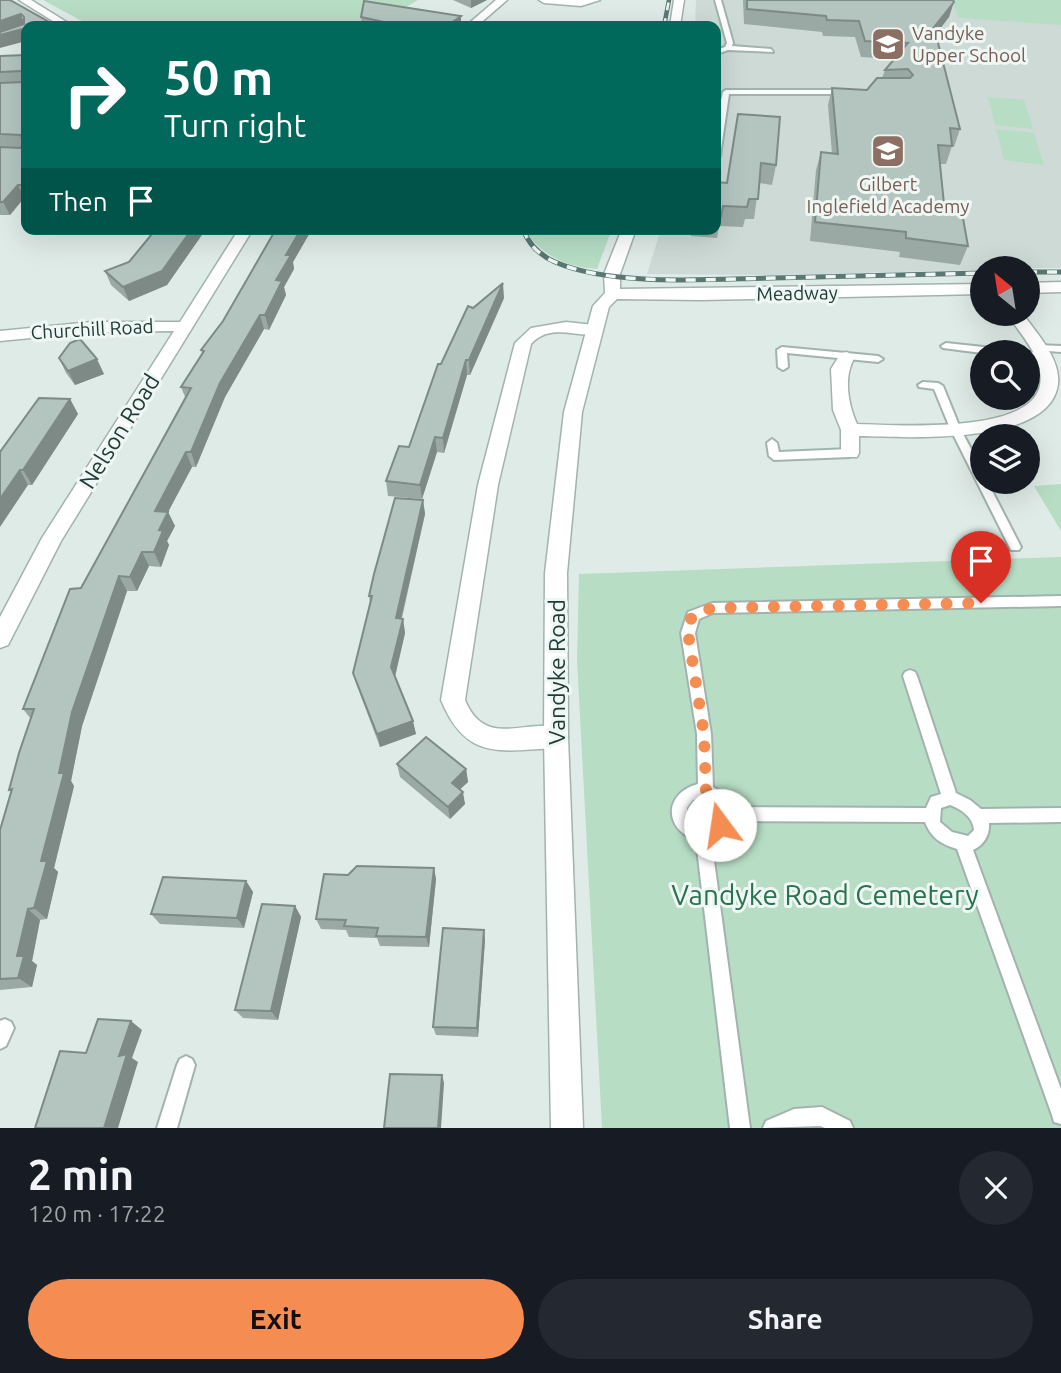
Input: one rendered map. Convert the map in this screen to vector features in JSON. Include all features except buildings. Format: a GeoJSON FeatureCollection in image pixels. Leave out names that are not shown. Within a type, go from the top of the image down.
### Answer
{"type":"FeatureCollection","features":[{"type":"Feature","properties":{"kind":"street"},"geometry":{"type":"LineString","coordinates":[[24,0],[59,21]]}},
{"type":"Feature","properties":{"kind":"street"},"geometry":{"type":"LineString","coordinates":[[477,21],[502,0]]}},
{"type":"Feature","properties":{"kind":"street"},"geometry":{"type":"LineString","coordinates":[[544,0],[581,3],[595,0]]}},
{"type":"Feature","properties":{"kind":"street"},"geometry":{"type":"LineString","coordinates":[[677,21],[679,0]]}},
{"type":"Feature","properties":{"kind":"street","name":"Nelson Road"},"geometry":{"type":"LineString","coordinates":[[0,639],[52,538],[242,235]]}},
{"type":"Feature","properties":{"kind":"street","name":"Vandyke Road"},"geometry":{"type":"LineString","coordinates":[[568,1128],[556,737],[556,573],[573,412],[601,306],[613,294],[612,274],[627,235]]}},
{"type":"Feature","properties":{"kind":"street"},"geometry":{"type":"LineString","coordinates":[[1040,288],[1061,287]]}},
{"type":"Feature","properties":{"kind":"street","name":"Meadway"},"geometry":{"type":"LineString","coordinates":[[613,294],[701,295],[970,289]]}},
{"type":"Feature","properties":{"kind":"street","name":"Churchill Road"},"geometry":{"type":"LineString","coordinates":[[0,336],[79,326],[146,324],[185,327]]}},
{"type":"Feature","properties":{"kind":"street"},"geometry":{"type":"LineString","coordinates":[[556,737],[490,739],[476,735],[456,712],[454,692],[488,485],[523,343],[528,336],[554,328],[567,326],[594,330]]}},
{"type":"Feature","properties":{"kind":"street"},"geometry":{"type":"LineString","coordinates":[[847,357],[839,369],[842,410],[850,430],[850,453]]}},
{"type":"Feature","properties":{"kind":"street"},"geometry":{"type":"LineString","coordinates":[[1040,363],[1049,385],[1040,404]]}},
{"type":"Feature","properties":{"kind":"street"},"geometry":{"type":"LineString","coordinates":[[850,430],[988,426],[1029,414],[1033,410]]}},
{"type":"Feature","properties":{"kind":"lane"},"geometry":{"type":"LineString","coordinates":[[718,0],[730,43],[728,48]]}},
{"type":"Feature","properties":{"kind":"lane"},"geometry":{"type":"LineString","coordinates":[[721,50],[728,48],[771,51]]}},
{"type":"Feature","properties":{"kind":"lane"},"geometry":{"type":"LineString","coordinates":[[721,104],[726,92],[861,92]]}},
{"type":"Feature","properties":{"kind":"lane"},"geometry":{"type":"LineString","coordinates":[[946,346],[970,349]]}},
{"type":"Feature","properties":{"kind":"lane"},"geometry":{"type":"LineString","coordinates":[[1040,352],[1061,349]]}},
{"type":"Feature","properties":{"kind":"lane"},"geometry":{"type":"LineString","coordinates":[[783,367],[782,350],[878,359]]}},
{"type":"Feature","properties":{"kind":"lane"},"geometry":{"type":"LineString","coordinates":[[923,385],[938,386],[955,428],[1015,547]]}},
{"type":"Feature","properties":{"kind":"lane"},"geometry":{"type":"LineString","coordinates":[[772,443],[774,456],[850,453]]}},
{"type":"Feature","properties":{"kind":"lane"},"geometry":{"type":"LineString","coordinates":[[706,792],[704,734],[688,633],[688,625],[693,615],[712,608],[1061,601]]}},
{"type":"Feature","properties":{"kind":"lane"},"geometry":{"type":"LineString","coordinates":[[910,676],[950,798]]}},
{"type":"Feature","properties":{"kind":"lane"},"geometry":{"type":"LineString","coordinates":[[706,792],[718,800],[723,814],[723,820],[716,830],[703,834],[687,828],[682,822],[678,807],[684,795],[706,792]]}},
{"type":"Feature","properties":{"kind":"lane"},"geometry":{"type":"LineString","coordinates":[[950,798],[966,803],[979,816],[982,830],[980,836],[971,843],[963,844],[941,835],[931,815],[936,802],[950,798]]}},
{"type":"Feature","properties":{"kind":"lane"},"geometry":{"type":"LineString","coordinates":[[723,814],[931,815]]}},
{"type":"Feature","properties":{"kind":"lane"},"geometry":{"type":"LineString","coordinates":[[979,816],[1061,815]]}},
{"type":"Feature","properties":{"kind":"lane"},"geometry":{"type":"LineString","coordinates":[[703,834],[740,1128]]}},
{"type":"Feature","properties":{"kind":"lane"},"geometry":{"type":"LineString","coordinates":[[963,844],[1061,1115]]}},
{"type":"Feature","properties":{"kind":"lane"},"geometry":{"type":"LineString","coordinates":[[167,1128],[186,1065]]}},
{"type":"Feature","properties":{"kind":"lane"},"geometry":{"type":"LineString","coordinates":[[773,1128],[794,1118],[822,1116],[843,1128]]}},
{"type":"Feature","properties":{"kind":"shaded area","name":"Gilbert Inglefield Academy"},"geometry":{"type":"Polygon","coordinates":[[[696,0],[1061,0],[1061,268],[1040,268],[1040,256],[970,256],[970,270],[775,275],[647,274],[659,235],[721,235],[721,21],[695,21],[696,0]]]}},
{"type":"Feature","properties":{"kind":"green space"},"geometry":{"type":"Polygon","coordinates":[[[43,0],[418,0],[380,21],[82,21],[43,0]]]}},
{"type":"Feature","properties":{"kind":"green space"},"geometry":{"type":"Polygon","coordinates":[[[951,0],[1061,0],[1061,25],[959,18],[951,0]]]}},
{"type":"Feature","properties":{"kind":"green space"},"geometry":{"type":"Polygon","coordinates":[[[988,97],[1024,100],[1033,129],[995,125],[988,97]]]}},
{"type":"Feature","properties":{"kind":"green space"},"geometry":{"type":"Polygon","coordinates":[[[996,129],[1034,133],[1044,165],[1004,160],[996,129]]]}},
{"type":"Feature","properties":{"kind":"green space"},"geometry":{"type":"Polygon","coordinates":[[[610,235],[597,269],[559,260],[543,250],[529,236],[610,235]]]}},
{"type":"Feature","properties":{"kind":"green space"},"geometry":{"type":"Polygon","coordinates":[[[1061,484],[1061,531],[1039,494],[1040,486],[1061,484]]]}},
{"type":"Feature","properties":{"kind":"green space","name":"Vandyke Road Cemetery"},"geometry":{"type":"Polygon","coordinates":[[[1061,557],[1061,1128],[602,1128],[577,660],[579,574],[1061,557]]]}},
{"type":"Feature","properties":{"kind":"railway"},"geometry":{"type":"LineString","coordinates":[[665,21],[669,0]]}},
{"type":"Feature","properties":{"kind":"railway"},"geometry":{"type":"LineString","coordinates":[[526,235],[535,249],[555,262],[578,270],[633,278],[692,280],[970,273]]}},
{"type":"Feature","properties":{"kind":"railway"},"geometry":{"type":"LineString","coordinates":[[1040,272],[1061,272]]}},
{"type":"Feature","properties":{"kind":"place","name":"Vandyke Upper School"},"geometry":{"type":"Point","coordinates":[888,44]}},
{"type":"Feature","properties":{"kind":"place","name":"Gilbert Inglefield Academy"},"geometry":{"type":"Point","coordinates":[888,151]}},
{"type":"Feature","properties":{"kind":"route"},"geometry":{"type":"LineString","coordinates":[[720,825],[723,820],[722,807],[718,800],[706,792],[704,734],[688,633],[688,625],[693,615],[712,608],[981,603]]}}]}
